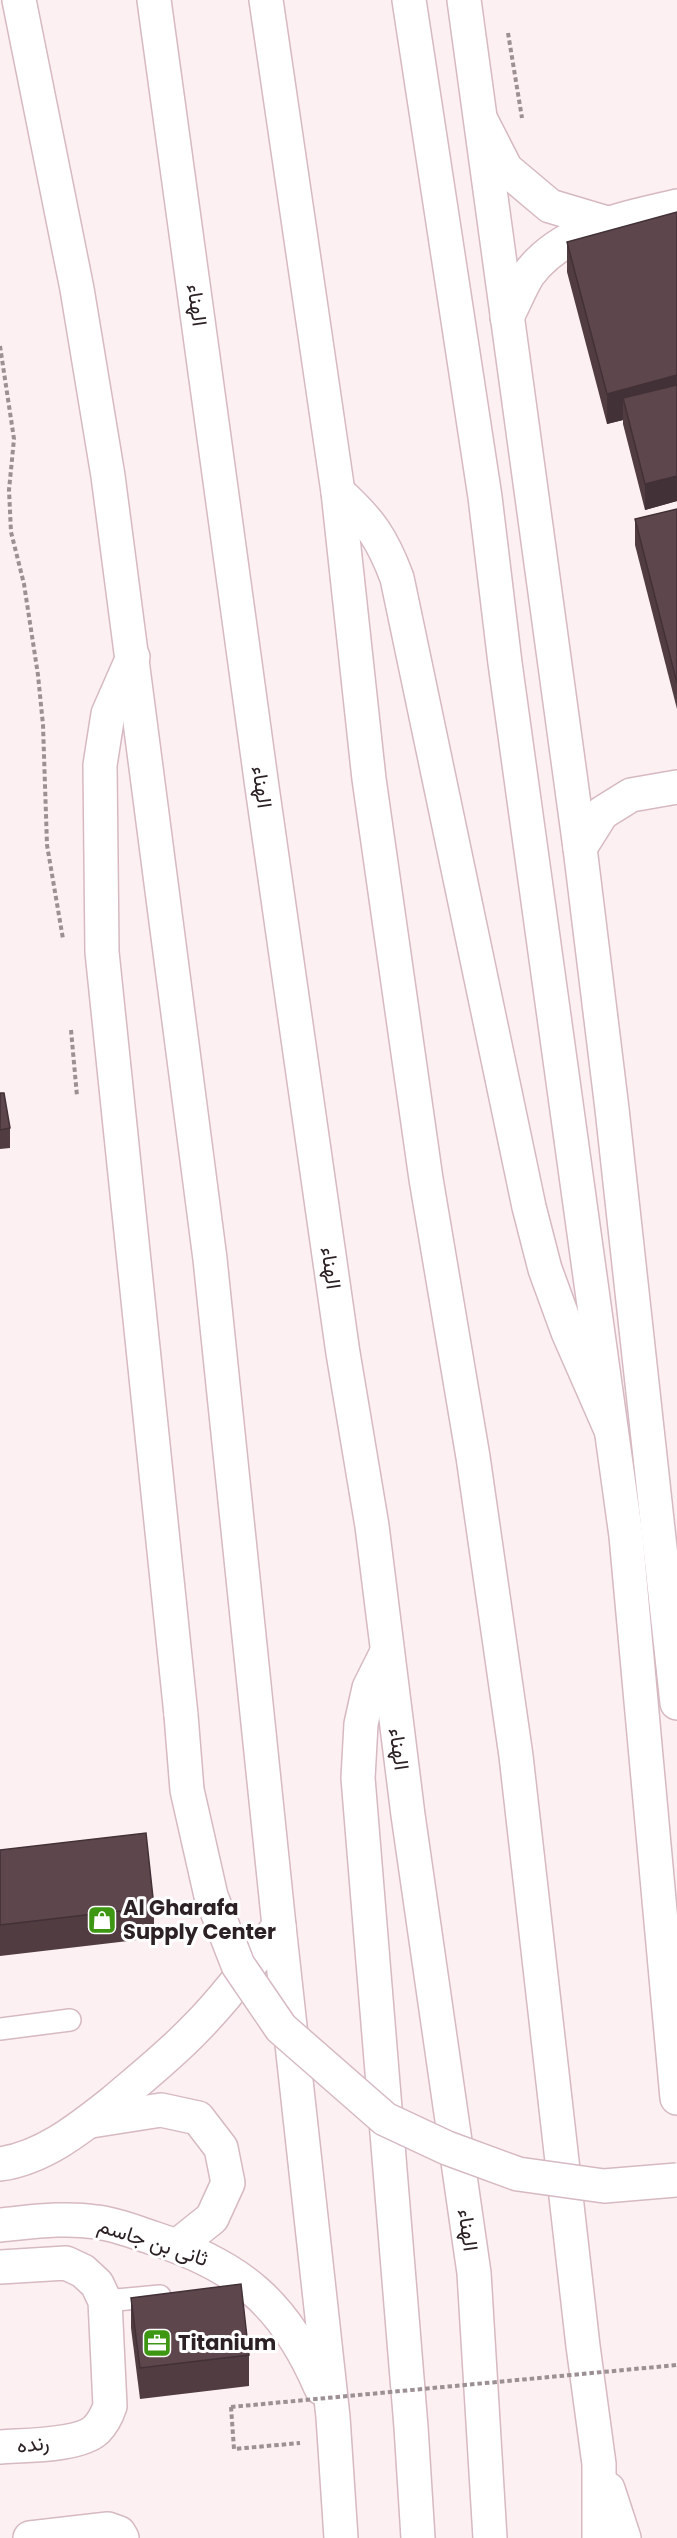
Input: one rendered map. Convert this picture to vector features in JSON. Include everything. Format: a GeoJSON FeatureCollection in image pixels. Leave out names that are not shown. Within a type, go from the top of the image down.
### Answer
{"type":"FeatureCollection","features":[{"type":"Feature","properties":{"kind":"main road"},"geometry":{"type":"LineString","coordinates":[[20,0],[77,289],[108,476],[210,1259],[333,2428],[341,2538]]}},
{"type":"Feature","properties":{"kind":"main road","name":"الهناء"},"geometry":{"type":"LineString","coordinates":[[154,0],[265,811],[343,1353],[372,1526],[386,1654],[474,2273],[490,2538]]}},
{"type":"Feature","properties":{"kind":"main road"},"geometry":{"type":"LineString","coordinates":[[266,0],[338,492],[374,814],[426,1179],[473,1457],[516,1756],[599,2464],[599,2538]]}},
{"type":"Feature","properties":{"kind":"main road"},"geometry":{"type":"LineString","coordinates":[[409,0],[485,496],[505,663],[626,1536],[677,2098]]}},
{"type":"Feature","properties":{"kind":"main road"},"geometry":{"type":"LineString","coordinates":[[464,0],[580,848],[612,1109],[677,1703]]}},
{"type":"Feature","properties":{"kind":"main road"},"geometry":{"type":"LineString","coordinates":[[480,117],[506,169],[550,206],[607,223]]}},
{"type":"Feature","properties":{"kind":"main road"},"geometry":{"type":"LineString","coordinates":[[507,317],[529,275],[563,242],[607,223],[677,206]]}},
{"type":"Feature","properties":{"kind":"main road"},"geometry":{"type":"LineString","coordinates":[[338,492],[365,515],[384,545],[397,578],[529,1207],[545,1269],[568,1332],[611,1430]]}},
{"type":"Feature","properties":{"kind":"main road"},"geometry":{"type":"LineString","coordinates":[[133,657],[108,714],[100,765],[102,952],[188,1790],[211,1896],[238,1965],[281,2028],[385,2119],[457,2151],[518,2174],[603,2186],[677,2180]]}},
{"type":"Feature","properties":{"kind":"main road"},"geometry":{"type":"LineString","coordinates":[[580,848],[602,813],[631,795],[677,787]]}},
{"type":"Feature","properties":{"kind":"main road"},"geometry":{"type":"LineString","coordinates":[[386,1654],[369,1688],[361,1724],[358,1778],[411,2427],[417,2538]]}},
{"type":"Feature","properties":{"kind":"main road"},"geometry":{"type":"LineString","coordinates":[[0,2164],[47,2148],[89,2121],[158,2065],[226,1994],[279,1926]]}},
{"type":"Feature","properties":{"kind":"main road"},"geometry":{"type":"LineString","coordinates":[[89,2121],[161,2110],[198,2118],[221,2148],[228,2183],[212,2218],[177,2246]]}},
{"type":"Feature","properties":{"kind":"main road","name":"ثانى بن جاسم"},"geometry":{"type":"LineString","coordinates":[[0,2224],[62,2220],[97,2222],[177,2246],[226,2269],[252,2288],[282,2318],[306,2353],[333,2428]]}},
{"type":"Feature","properties":{"kind":"main road"},"geometry":{"type":"LineString","coordinates":[[0,2267],[66,2263],[84,2271],[97,2284],[105,2301]]}},
{"type":"Feature","properties":{"kind":"main road","name":"رنده"},"geometry":{"type":"LineString","coordinates":[[0,2447],[81,2439],[94,2432],[104,2420],[110,2406],[105,2301]]}},
{"type":"Feature","properties":{"kind":"main road"},"geometry":{"type":"LineString","coordinates":[[599,2464],[624,2538]]}},
{"type":"Feature","properties":{"kind":"main road"},"geometry":{"type":"LineString","coordinates":[[30,2538],[108,2529],[119,2533],[122,2538]]}},
{"type":"Feature","properties":{"kind":"lane"},"geometry":{"type":"LineString","coordinates":[[0,2028],[70,2020]]}},
{"type":"Feature","properties":{"kind":"lane"},"geometry":{"type":"LineString","coordinates":[[105,2301],[176,2294]]}},
{"type":"Feature","properties":{"kind":"path"},"geometry":{"type":"LineString","coordinates":[[506,23],[524,124]]}},
{"type":"Feature","properties":{"kind":"path"},"geometry":{"type":"LineString","coordinates":[[0,346],[14,439],[9,498],[11,532],[24,584],[38,675],[43,725],[47,845],[63,940]]}},
{"type":"Feature","properties":{"kind":"path"},"geometry":{"type":"LineString","coordinates":[[70,1024],[76,1096]]}},
{"type":"Feature","properties":{"kind":"path"},"geometry":{"type":"LineString","coordinates":[[333,2428],[234,2449],[231,2407],[677,2366]]}},
{"type":"Feature","properties":{"kind":"building"},"geometry":{"type":"Polygon","coordinates":[[[677,212],[677,375],[607,394],[567,242],[677,212]]]}},
{"type":"Feature","properties":{"kind":"building"},"geometry":{"type":"Polygon","coordinates":[[[677,385],[677,476],[645,484],[623,398],[677,385]]]}},
{"type":"Feature","properties":{"kind":"building"},"geometry":{"type":"Polygon","coordinates":[[[677,509],[677,683],[635,519],[677,509]]]}},
{"type":"Feature","properties":{"kind":"building"},"geometry":{"type":"Polygon","coordinates":[[[0,1093],[4,1093],[10,1128],[0,1130],[0,1093]]]}},
{"type":"Feature","properties":{"kind":"building"},"geometry":{"type":"Polygon","coordinates":[[[146,1833],[154,1907],[0,1925],[0,1850],[146,1833]]]}},
{"type":"Feature","properties":{"kind":"building"},"geometry":{"type":"Polygon","coordinates":[[[241,2284],[249,2355],[140,2368],[131,2298],[241,2284]]]}},
{"type":"Feature","properties":{"kind":"place","name":"Al Gharafa Supply Center"},"geometry":{"type":"Point","coordinates":[102,1920]}},
{"type":"Feature","properties":{"kind":"place","name":"Titanium"},"geometry":{"type":"Point","coordinates":[157,2343]}}]}
